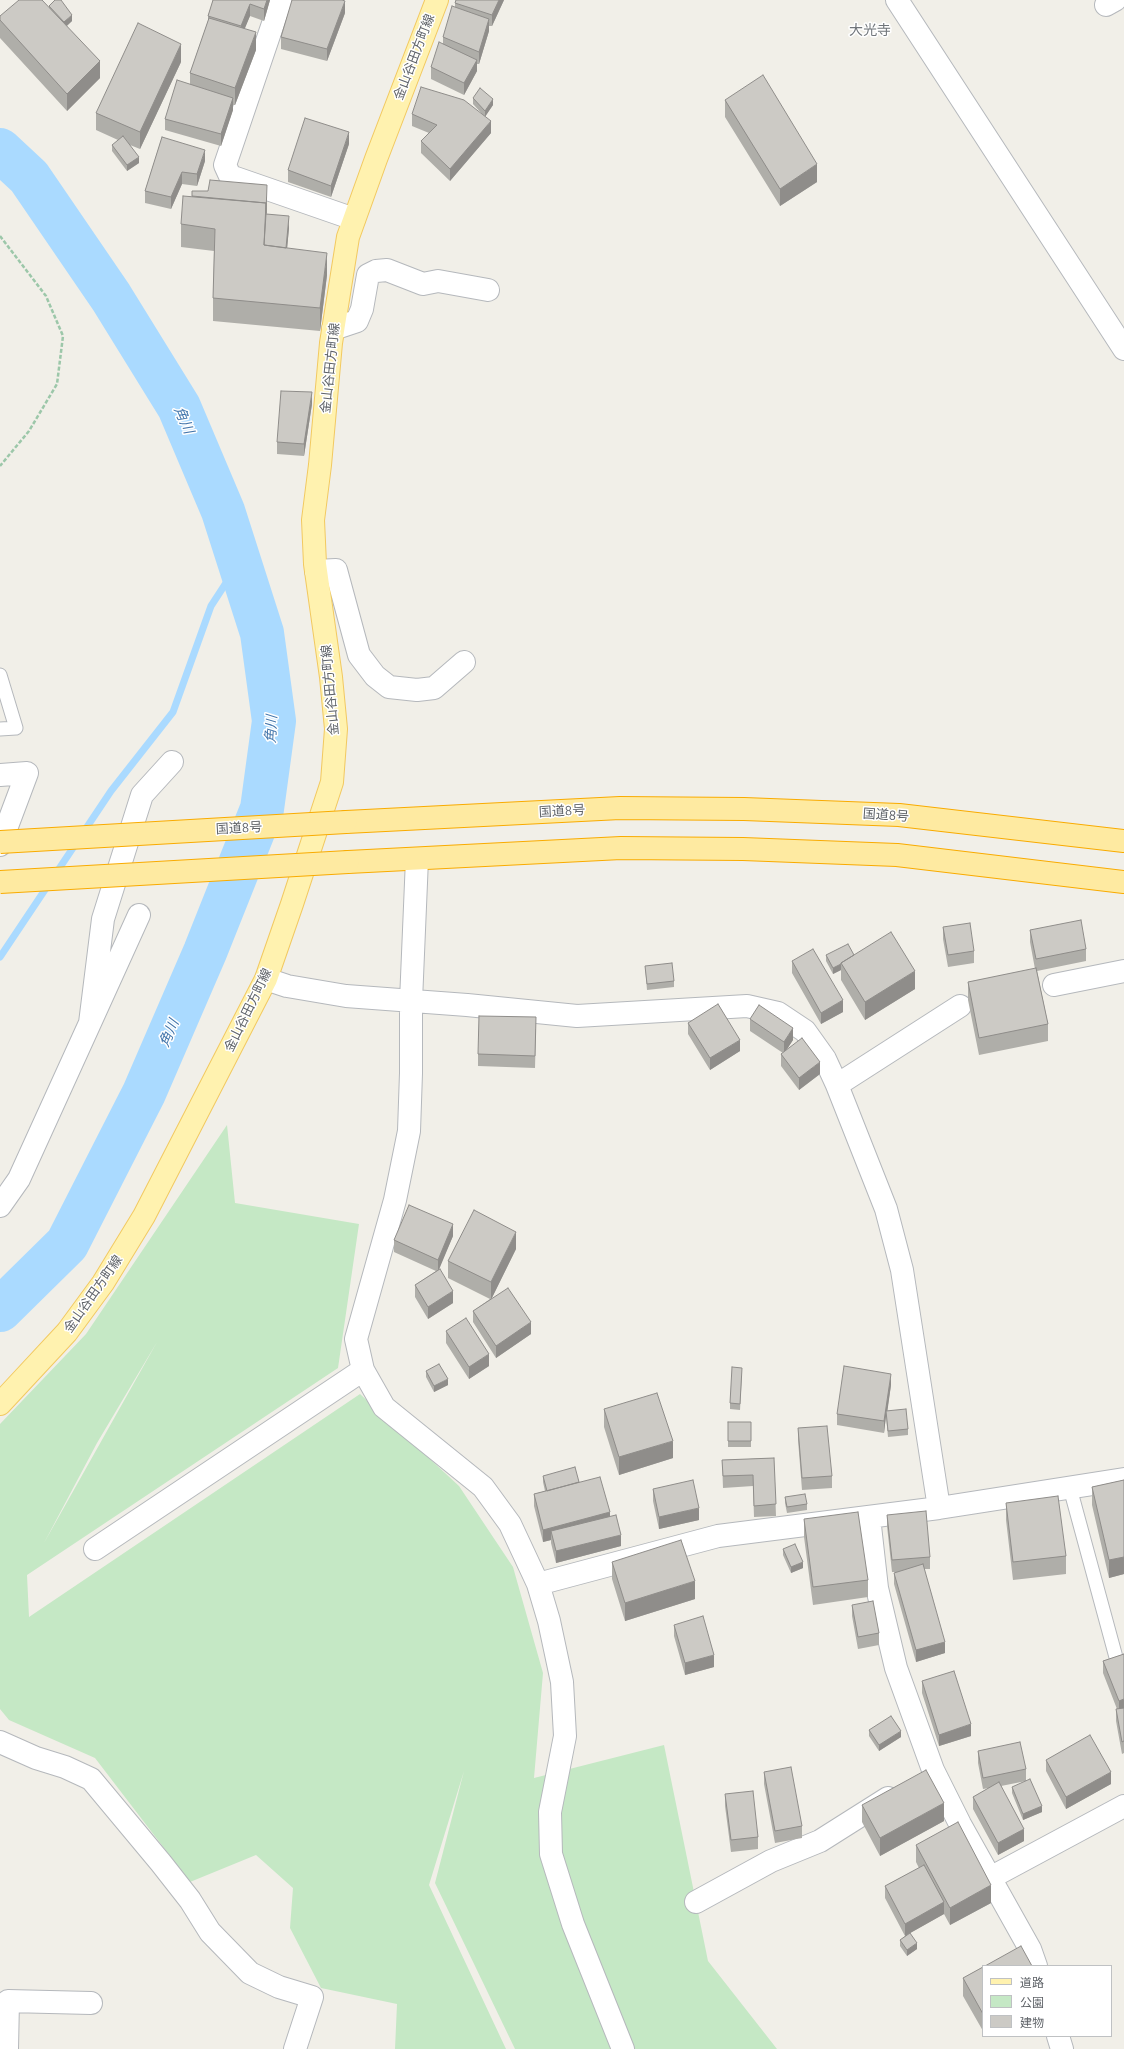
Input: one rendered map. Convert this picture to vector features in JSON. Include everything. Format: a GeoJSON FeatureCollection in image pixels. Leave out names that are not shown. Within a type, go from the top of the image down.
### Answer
{"type":"FeatureCollection","features":[{"type":"Feature","properties":{"kind":"highway","name":"国道8号"},"geometry":{"type":"LineString","coordinates":[[0,842],[620,808],[744,809],[899,815],[1124,842]]}},
{"type":"Feature","properties":{"kind":"highway"},"geometry":{"type":"LineString","coordinates":[[0,882],[622,848],[743,849],[897,855],[1124,882]]}},
{"type":"Feature","properties":{"kind":"main road","name":"金山谷田方町線"},"geometry":{"type":"LineString","coordinates":[[0,1404],[67,1332],[103,1283],[144,1216],[266,979],[332,782],[336,729],[331,677],[316,571],[313,520],[320,465],[333,329],[348,238],[354,219],[437,0]]}},
{"type":"Feature","properties":{"kind":"street"},"geometry":{"type":"LineString","coordinates":[[281,0],[225,165],[230,176],[354,219]]}},
{"type":"Feature","properties":{"kind":"street"},"geometry":{"type":"LineString","coordinates":[[897,0],[1124,349]]}},
{"type":"Feature","properties":{"kind":"street"},"geometry":{"type":"LineString","coordinates":[[333,329],[357,321],[362,309],[368,275],[376,271],[387,270],[423,284],[438,281],[488,290]]}},
{"type":"Feature","properties":{"kind":"street"},"geometry":{"type":"LineString","coordinates":[[316,571],[336,570],[359,655],[375,676],[389,687],[417,690],[434,688],[464,662]]}},
{"type":"Feature","properties":{"kind":"street"},"geometry":{"type":"LineString","coordinates":[[90,1023],[103,919],[142,795],[172,762]]}},
{"type":"Feature","properties":{"kind":"street"},"geometry":{"type":"LineString","coordinates":[[0,775],[27,773],[0,845]]}},
{"type":"Feature","properties":{"kind":"street"},"geometry":{"type":"LineString","coordinates":[[416,859],[411,1001],[409,1131],[395,1200],[356,1339],[363,1370],[384,1407],[483,1487],[510,1524],[538,1584],[549,1621],[562,1682],[565,1736],[550,1812],[551,1854],[573,1924],[623,2049]]}},
{"type":"Feature","properties":{"kind":"street"},"geometry":{"type":"LineString","coordinates":[[0,1206],[19,1180],[139,915]]}},
{"type":"Feature","properties":{"kind":"street"},"geometry":{"type":"LineString","coordinates":[[1054,985],[1124,971]]}},
{"type":"Feature","properties":{"kind":"street"},"geometry":{"type":"LineString","coordinates":[[266,979],[287,986],[346,996],[577,1016],[747,1006],[778,1013],[806,1031],[825,1059],[837,1085],[886,1209],[902,1270],[939,1508]]}},
{"type":"Feature","properties":{"kind":"street"},"geometry":{"type":"LineString","coordinates":[[837,1085],[960,1006]]}},
{"type":"Feature","properties":{"kind":"street"},"geometry":{"type":"LineString","coordinates":[[95,1549],[363,1370]]}},
{"type":"Feature","properties":{"kind":"street"},"geometry":{"type":"LineString","coordinates":[[538,1584],[718,1536],[939,1508],[1124,1480]]}},
{"type":"Feature","properties":{"kind":"street"},"geometry":{"type":"LineString","coordinates":[[869,1517],[877,1588],[896,1668],[933,1770],[990,1878],[1030,1949],[1036,1965]]}},
{"type":"Feature","properties":{"kind":"street"},"geometry":{"type":"LineString","coordinates":[[0,1742],[36,1758],[65,1767],[91,1779],[161,1862],[190,1900],[210,1932],[250,1973],[279,1987],[312,1997],[295,2049]]}},
{"type":"Feature","properties":{"kind":"street"},"geometry":{"type":"LineString","coordinates":[[696,1902],[771,1861],[820,1841],[933,1770]]}},
{"type":"Feature","properties":{"kind":"street"},"geometry":{"type":"LineString","coordinates":[[990,1878],[1124,1806]]}},
{"type":"Feature","properties":{"kind":"street"},"geometry":{"type":"LineString","coordinates":[[7,2049],[4,2001],[91,2003]]}},
{"type":"Feature","properties":{"kind":"street"},"geometry":{"type":"LineString","coordinates":[[1058,2037],[1062,2049]]}},
{"type":"Feature","properties":{"kind":"lane"},"geometry":{"type":"LineString","coordinates":[[0,676],[16,728],[0,729]]}},
{"type":"Feature","properties":{"kind":"lane"},"geometry":{"type":"LineString","coordinates":[[1070,1488],[1117,1661]]}},
{"type":"Feature","properties":{"kind":"path"},"geometry":{"type":"LineString","coordinates":[[0,236],[46,296],[63,336],[57,384],[29,431],[0,466]]}},
{"type":"Feature","properties":{"kind":"green space"},"geometry":{"type":"Polygon","coordinates":[[[227,1125],[235,1203],[359,1224],[338,1368],[27,1575],[29,1617],[360,1394],[459,1486],[513,1567],[543,1673],[534,1778],[664,1745],[708,1961],[777,2049],[515,2049],[435,1883],[464,1771],[429,1885],[506,2049],[395,2049],[397,2004],[321,1988],[290,1928],[293,1888],[256,1855],[190,1882],[95,1758],[9,1720],[0,1709],[0,1424],[86,1334],[227,1125]],[[157,1342],[97,1443],[44,1543],[157,1342]]]}},
{"type":"Feature","properties":{"kind":"building"},"geometry":{"type":"Polygon","coordinates":[[[19,0],[42,0],[100,61],[67,94],[0,20],[0,16],[19,0]]]}},
{"type":"Feature","properties":{"kind":"building"},"geometry":{"type":"Polygon","coordinates":[[[55,0],[61,0],[72,15],[64,22],[49,6],[55,0]]]}},
{"type":"Feature","properties":{"kind":"building"},"geometry":{"type":"Polygon","coordinates":[[[213,0],[267,0],[264,9],[250,4],[241,26],[208,16],[213,0]]]}},
{"type":"Feature","properties":{"kind":"building"},"geometry":{"type":"Polygon","coordinates":[[[292,0],[345,1],[327,49],[281,37],[292,0]]]}},
{"type":"Feature","properties":{"kind":"building"},"geometry":{"type":"Polygon","coordinates":[[[456,0],[499,0],[492,15],[455,3],[456,0]]]}},
{"type":"Feature","properties":{"kind":"building"},"geometry":{"type":"Polygon","coordinates":[[[452,6],[489,19],[479,52],[443,37],[452,6]]]}},
{"type":"Feature","properties":{"kind":"building"},"geometry":{"type":"Polygon","coordinates":[[[209,18],[256,32],[235,88],[190,73],[209,18]]]}},
{"type":"Feature","properties":{"kind":"building"},"geometry":{"type":"Polygon","coordinates":[[[138,23],[181,44],[140,132],[96,113],[138,23]]]}},
{"type":"Feature","properties":{"kind":"building"},"geometry":{"type":"Polygon","coordinates":[[[439,42],[477,60],[464,83],[431,67],[439,42]]]}},
{"type":"Feature","properties":{"kind":"building"},"geometry":{"type":"Polygon","coordinates":[[[763,75],[817,164],[780,189],[725,100],[763,75]]]}},
{"type":"Feature","properties":{"kind":"building"},"geometry":{"type":"Polygon","coordinates":[[[177,80],[233,98],[221,134],[165,119],[177,80]]]}},
{"type":"Feature","properties":{"kind":"building"},"geometry":{"type":"Polygon","coordinates":[[[421,87],[464,100],[491,121],[450,169],[421,141],[437,125],[412,114],[421,87]]]}},
{"type":"Feature","properties":{"kind":"building"},"geometry":{"type":"Polygon","coordinates":[[[480,88],[493,99],[485,111],[473,98],[480,88]]]}},
{"type":"Feature","properties":{"kind":"building"},"geometry":{"type":"Polygon","coordinates":[[[305,118],[349,132],[331,186],[288,170],[305,118]]]}},
{"type":"Feature","properties":{"kind":"building"},"geometry":{"type":"Polygon","coordinates":[[[123,136],[139,157],[127,165],[112,145],[123,136]]]}},
{"type":"Feature","properties":{"kind":"building"},"geometry":{"type":"Polygon","coordinates":[[[162,137],[205,150],[197,174],[182,172],[171,197],[145,191],[162,137]]]}},
{"type":"Feature","properties":{"kind":"building"},"geometry":{"type":"Polygon","coordinates":[[[210,180],[267,185],[266,213],[266,203],[192,196],[192,191],[208,191],[210,180]]]}},
{"type":"Feature","properties":{"kind":"building"},"geometry":{"type":"Polygon","coordinates":[[[183,196],[266,203],[264,245],[327,253],[320,308],[213,298],[215,229],[181,224],[183,196]]]}},
{"type":"Feature","properties":{"kind":"building"},"geometry":{"type":"Polygon","coordinates":[[[266,214],[289,216],[286,248],[264,245],[266,214]]]}},
{"type":"Feature","properties":{"kind":"building"},"geometry":{"type":"Polygon","coordinates":[[[281,391],[312,392],[304,444],[277,442],[281,391]]]}},
{"type":"Feature","properties":{"kind":"building"},"geometry":{"type":"Polygon","coordinates":[[[1081,920],[1086,949],[1036,959],[1030,930],[1081,920]]]}},
{"type":"Feature","properties":{"kind":"building"},"geometry":{"type":"Polygon","coordinates":[[[970,923],[974,951],[948,955],[943,927],[970,923]]]}},
{"type":"Feature","properties":{"kind":"building"},"geometry":{"type":"Polygon","coordinates":[[[891,932],[915,971],[865,1002],[841,963],[891,932]]]}},
{"type":"Feature","properties":{"kind":"building"},"geometry":{"type":"Polygon","coordinates":[[[848,944],[854,955],[833,968],[826,955],[848,944]]]}},
{"type":"Feature","properties":{"kind":"building"},"geometry":{"type":"Polygon","coordinates":[[[813,949],[843,1000],[821,1013],[792,961],[813,949]]]}},
{"type":"Feature","properties":{"kind":"building"},"geometry":{"type":"Polygon","coordinates":[[[672,963],[674,981],[647,984],[645,966],[672,963]]]}},
{"type":"Feature","properties":{"kind":"building"},"geometry":{"type":"Polygon","coordinates":[[[1036,968],[1048,1024],[979,1038],[968,982],[1036,968]]]}},
{"type":"Feature","properties":{"kind":"building"},"geometry":{"type":"Polygon","coordinates":[[[718,1004],[740,1040],[710,1058],[688,1023],[718,1004]]]}},
{"type":"Feature","properties":{"kind":"building"},"geometry":{"type":"Polygon","coordinates":[[[759,1005],[793,1028],[784,1042],[750,1019],[759,1005]]]}},
{"type":"Feature","properties":{"kind":"building"},"geometry":{"type":"Polygon","coordinates":[[[479,1016],[536,1017],[535,1056],[478,1054],[479,1016]]]}},
{"type":"Feature","properties":{"kind":"building"},"geometry":{"type":"Polygon","coordinates":[[[802,1038],[820,1062],[799,1078],[781,1054],[802,1038]]]}},
{"type":"Feature","properties":{"kind":"building"},"geometry":{"type":"Polygon","coordinates":[[[409,1205],[453,1224],[438,1260],[394,1240],[409,1205]]]}},
{"type":"Feature","properties":{"kind":"building"},"geometry":{"type":"Polygon","coordinates":[[[474,1210],[516,1232],[491,1282],[448,1261],[474,1210]]]}},
{"type":"Feature","properties":{"kind":"building"},"geometry":{"type":"Polygon","coordinates":[[[440,1269],[453,1291],[428,1307],[415,1285],[440,1269]]]}},
{"type":"Feature","properties":{"kind":"building"},"geometry":{"type":"Polygon","coordinates":[[[508,1288],[531,1322],[496,1346],[473,1311],[508,1288]]]}},
{"type":"Feature","properties":{"kind":"building"},"geometry":{"type":"Polygon","coordinates":[[[466,1318],[489,1354],[469,1367],[446,1331],[466,1318]]]}},
{"type":"Feature","properties":{"kind":"building"},"geometry":{"type":"Polygon","coordinates":[[[439,1364],[448,1379],[434,1386],[426,1371],[439,1364]]]}},
{"type":"Feature","properties":{"kind":"building"},"geometry":{"type":"Polygon","coordinates":[[[844,1366],[891,1374],[884,1421],[837,1414],[844,1366]]]}},
{"type":"Feature","properties":{"kind":"building"},"geometry":{"type":"Polygon","coordinates":[[[732,1367],[742,1368],[740,1404],[730,1403],[732,1367]]]}},
{"type":"Feature","properties":{"kind":"building"},"geometry":{"type":"Polygon","coordinates":[[[657,1393],[673,1441],[619,1457],[604,1409],[657,1393]]]}},
{"type":"Feature","properties":{"kind":"building"},"geometry":{"type":"Polygon","coordinates":[[[906,1409],[908,1429],[888,1431],[886,1411],[906,1409]]]}},
{"type":"Feature","properties":{"kind":"building"},"geometry":{"type":"Polygon","coordinates":[[[728,1422],[751,1422],[751,1441],[728,1441],[728,1422]]]}},
{"type":"Feature","properties":{"kind":"building"},"geometry":{"type":"Polygon","coordinates":[[[827,1426],[832,1476],[802,1478],[798,1428],[827,1426]]]}},
{"type":"Feature","properties":{"kind":"building"},"geometry":{"type":"Polygon","coordinates":[[[774,1458],[776,1504],[754,1506],[753,1475],[723,1476],[722,1460],[774,1458]]]}},
{"type":"Feature","properties":{"kind":"building"},"geometry":{"type":"Polygon","coordinates":[[[575,1467],[579,1482],[547,1491],[543,1476],[575,1467]]]}},
{"type":"Feature","properties":{"kind":"building"},"geometry":{"type":"Polygon","coordinates":[[[600,1477],[610,1512],[543,1530],[534,1494],[600,1477]]]}},
{"type":"Feature","properties":{"kind":"building"},"geometry":{"type":"Polygon","coordinates":[[[693,1480],[699,1508],[659,1517],[653,1489],[693,1480]]]}},
{"type":"Feature","properties":{"kind":"building"},"geometry":{"type":"Polygon","coordinates":[[[1124,1480],[1124,1557],[1109,1560],[1092,1487],[1124,1480]]]}},
{"type":"Feature","properties":{"kind":"building"},"geometry":{"type":"Polygon","coordinates":[[[805,1494],[807,1504],[787,1507],[785,1497],[805,1494]]]}},
{"type":"Feature","properties":{"kind":"building"},"geometry":{"type":"Polygon","coordinates":[[[1058,1496],[1066,1556],[1013,1562],[1006,1503],[1058,1496]]]}},
{"type":"Feature","properties":{"kind":"building"},"geometry":{"type":"Polygon","coordinates":[[[926,1511],[930,1557],[892,1560],[887,1515],[926,1511]]]}},
{"type":"Feature","properties":{"kind":"building"},"geometry":{"type":"Polygon","coordinates":[[[858,1512],[868,1580],[813,1587],[804,1519],[858,1512]]]}},
{"type":"Feature","properties":{"kind":"building"},"geometry":{"type":"Polygon","coordinates":[[[616,1515],[621,1535],[556,1551],[551,1531],[616,1515]]]}},
{"type":"Feature","properties":{"kind":"building"},"geometry":{"type":"Polygon","coordinates":[[[681,1540],[695,1581],[625,1603],[612,1562],[681,1540]]]}},
{"type":"Feature","properties":{"kind":"building"},"geometry":{"type":"Polygon","coordinates":[[[795,1544],[803,1562],[791,1567],[783,1549],[795,1544]]]}},
{"type":"Feature","properties":{"kind":"building"},"geometry":{"type":"Polygon","coordinates":[[[923,1564],[945,1642],[916,1650],[894,1573],[923,1564]]]}},
{"type":"Feature","properties":{"kind":"building"},"geometry":{"type":"Polygon","coordinates":[[[873,1601],[879,1633],[858,1637],[852,1605],[873,1601]]]}},
{"type":"Feature","properties":{"kind":"building"},"geometry":{"type":"Polygon","coordinates":[[[703,1616],[714,1655],[685,1663],[674,1625],[703,1616]]]}},
{"type":"Feature","properties":{"kind":"building"},"geometry":{"type":"Polygon","coordinates":[[[1124,1654],[1124,1699],[1119,1701],[1103,1661],[1124,1654]]]}},
{"type":"Feature","properties":{"kind":"building"},"geometry":{"type":"Polygon","coordinates":[[[954,1671],[971,1724],[939,1735],[922,1681],[954,1671]]]}},
{"type":"Feature","properties":{"kind":"building"},"geometry":{"type":"Polygon","coordinates":[[[1124,1708],[1124,1741],[1122,1742],[1116,1709],[1124,1708]]]}},
{"type":"Feature","properties":{"kind":"building"},"geometry":{"type":"Polygon","coordinates":[[[891,1716],[901,1731],[879,1745],[869,1730],[891,1716]]]}},
{"type":"Feature","properties":{"kind":"building"},"geometry":{"type":"Polygon","coordinates":[[[1090,1735],[1111,1772],[1066,1797],[1046,1760],[1090,1735]]]}},
{"type":"Feature","properties":{"kind":"building"},"geometry":{"type":"Polygon","coordinates":[[[1020,1742],[1026,1769],[983,1778],[978,1751],[1020,1742]]]}},
{"type":"Feature","properties":{"kind":"building"},"geometry":{"type":"Polygon","coordinates":[[[791,1767],[802,1826],[775,1831],[764,1772],[791,1767]]]}},
{"type":"Feature","properties":{"kind":"building"},"geometry":{"type":"Polygon","coordinates":[[[926,1770],[944,1803],[880,1838],[862,1805],[926,1770]]]}},
{"type":"Feature","properties":{"kind":"building"},"geometry":{"type":"Polygon","coordinates":[[[1030,1779],[1042,1806],[1023,1814],[1012,1787],[1030,1779]]]}},
{"type":"Feature","properties":{"kind":"building"},"geometry":{"type":"Polygon","coordinates":[[[999,1782],[1024,1829],[998,1843],[973,1797],[999,1782]]]}},
{"type":"Feature","properties":{"kind":"building"},"geometry":{"type":"Polygon","coordinates":[[[753,1791],[758,1837],[731,1840],[725,1794],[753,1791]]]}},
{"type":"Feature","properties":{"kind":"building"},"geometry":{"type":"Polygon","coordinates":[[[958,1822],[991,1885],[950,1908],[916,1845],[958,1822]]]}},
{"type":"Feature","properties":{"kind":"building"},"geometry":{"type":"Polygon","coordinates":[[[924,1865],[944,1902],[905,1924],[885,1886],[924,1865]]]}},
{"type":"Feature","properties":{"kind":"building"},"geometry":{"type":"Polygon","coordinates":[[[910,1933],[917,1943],[907,1950],[900,1940],[910,1933]]]}},
{"type":"Feature","properties":{"kind":"building"},"geometry":{"type":"Polygon","coordinates":[[[1021,1946],[1031,1965],[987,1965],[1021,1946]]]}},
{"type":"Feature","properties":{"kind":"building"},"geometry":{"type":"Polygon","coordinates":[[[982,1968],[982,2012],[963,1978],[982,1968]]]}},
{"type":"Feature","properties":{"kind":"waterway","name":"角川"},"geometry":{"type":"LineString","coordinates":[[0,150],[29,177],[111,297],[179,407],[223,511],[262,633],[274,721],[262,809],[205,952],[144,1093],[67,1244],[0,1310]]}},
{"type":"Feature","properties":{"kind":"waterway"},"geometry":{"type":"LineString","coordinates":[[0,957],[111,791],[173,712],[211,606],[239,563]]}},
{"type":"Feature","properties":{"kind":"district","name":"大光寺"},"geometry":{"type":"Point","coordinates":[870,30]}}]}
